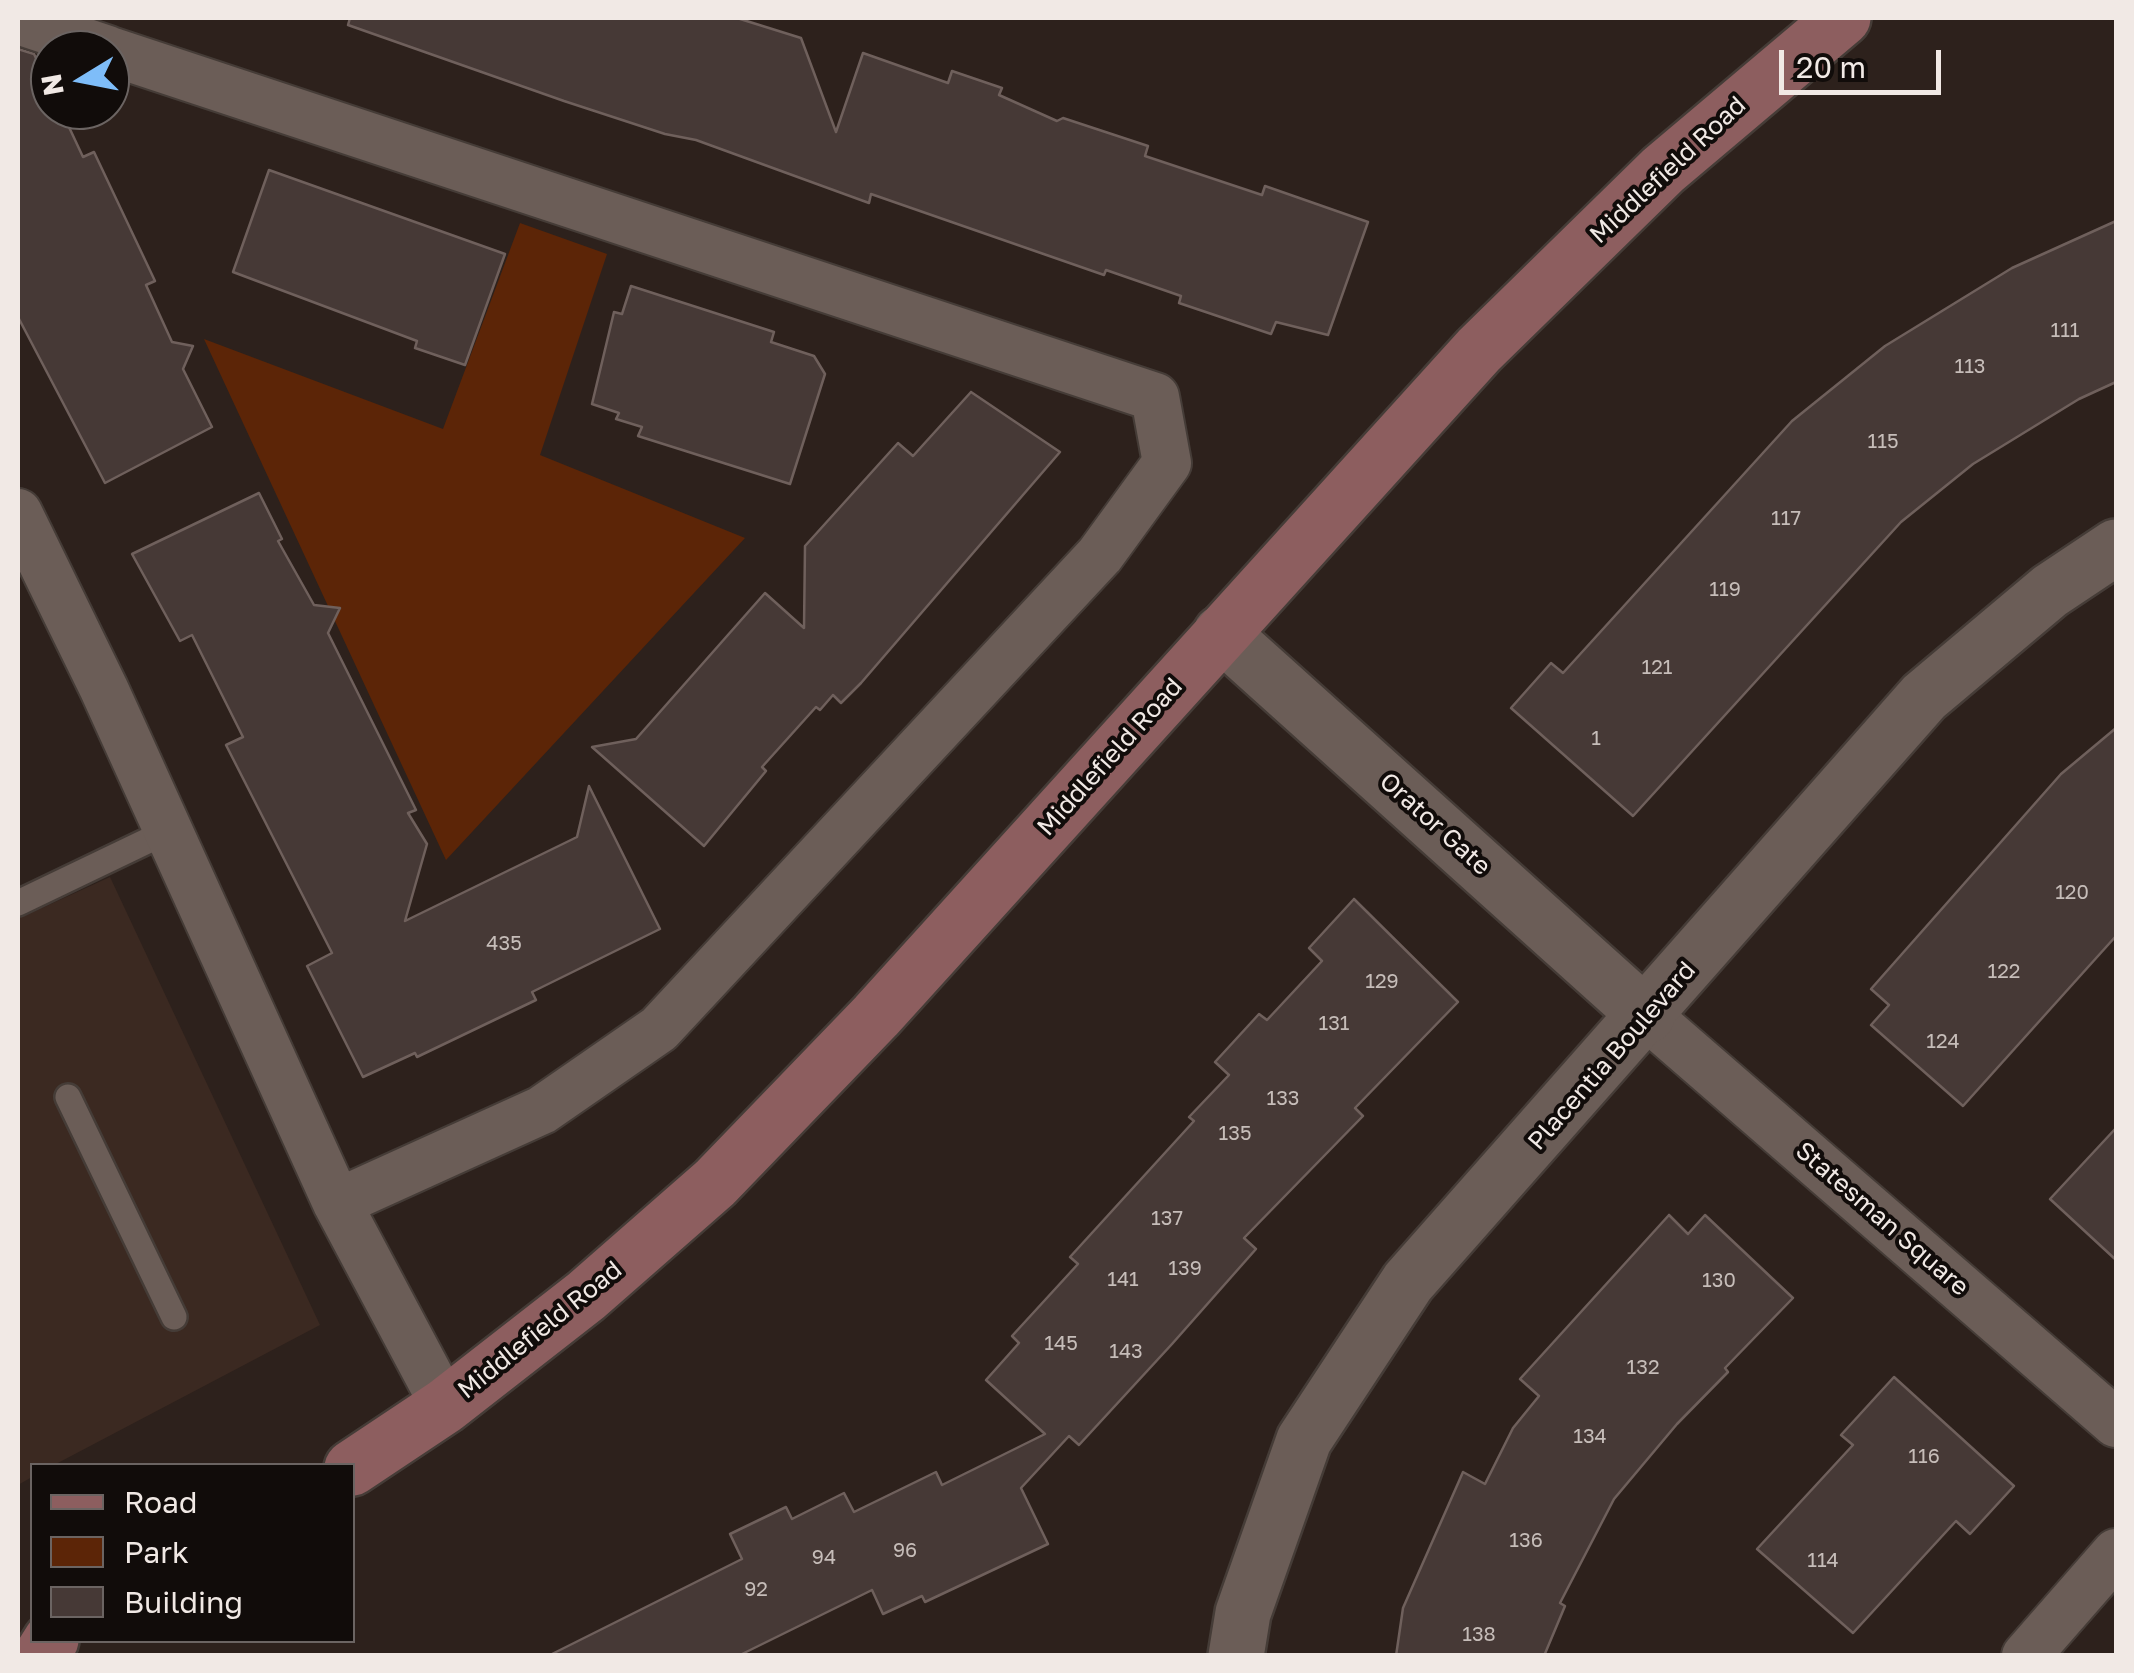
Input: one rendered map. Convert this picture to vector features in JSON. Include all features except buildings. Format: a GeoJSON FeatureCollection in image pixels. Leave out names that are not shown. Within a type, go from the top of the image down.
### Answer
{"type":"FeatureCollection","features":[{"type":"Feature","properties":{"kind":"main road","name":"Middlefield Road"},"geometry":{"type":"LineString","coordinates":[[355,1466],[445,1406],[586,1296],[715,1183],[876,1016],[1479,350],[1663,170],[1843,18]]}},
{"type":"Feature","properties":{"kind":"street"},"geometry":{"type":"LineString","coordinates":[[18,20],[48,30]]}},
{"type":"Feature","properties":{"kind":"street"},"geometry":{"type":"LineString","coordinates":[[130,57],[1155,397],[1167,463],[1100,555],[659,1028],[542,1110],[337,1203]]}},
{"type":"Feature","properties":{"kind":"street"},"geometry":{"type":"LineString","coordinates":[[18,513],[337,1203],[445,1406]]}},
{"type":"Feature","properties":{"kind":"street","name":"Placentia Boulevard"},"geometry":{"type":"LineString","coordinates":[[1236,1656],[1243,1613],[1304,1440],[1374,1328],[1408,1282],[1924,696],[2050,591],[2116,547]]}},
{"type":"Feature","properties":{"kind":"street","name":"Orator Gate"},"geometry":{"type":"LineString","coordinates":[[1222,632],[1646,1016]]}},
{"type":"Feature","properties":{"kind":"street","name":"Statesman Square"},"geometry":{"type":"LineString","coordinates":[[1646,1016],[2116,1424]]}},
{"type":"Feature","properties":{"kind":"street"},"geometry":{"type":"LineString","coordinates":[[2026,1656],[2116,1553]]}},
{"type":"Feature","properties":{"kind":"lane"},"geometry":{"type":"LineString","coordinates":[[18,904],[168,831]]}},
{"type":"Feature","properties":{"kind":"lane"},"geometry":{"type":"LineString","coordinates":[[68,1097],[174,1317]]}},
{"type":"Feature","properties":{"kind":"shaded area"},"geometry":{"type":"Polygon","coordinates":[[[110,877],[320,1325],[58,1463],[30,1463],[30,1478],[18,1485],[18,919],[110,877]]]}},
{"type":"Feature","properties":{"kind":"green space"},"geometry":{"type":"Polygon","coordinates":[[[520,223],[607,254],[540,455],[745,538],[446,860],[204,339],[443,429],[520,223]]]}}]}
